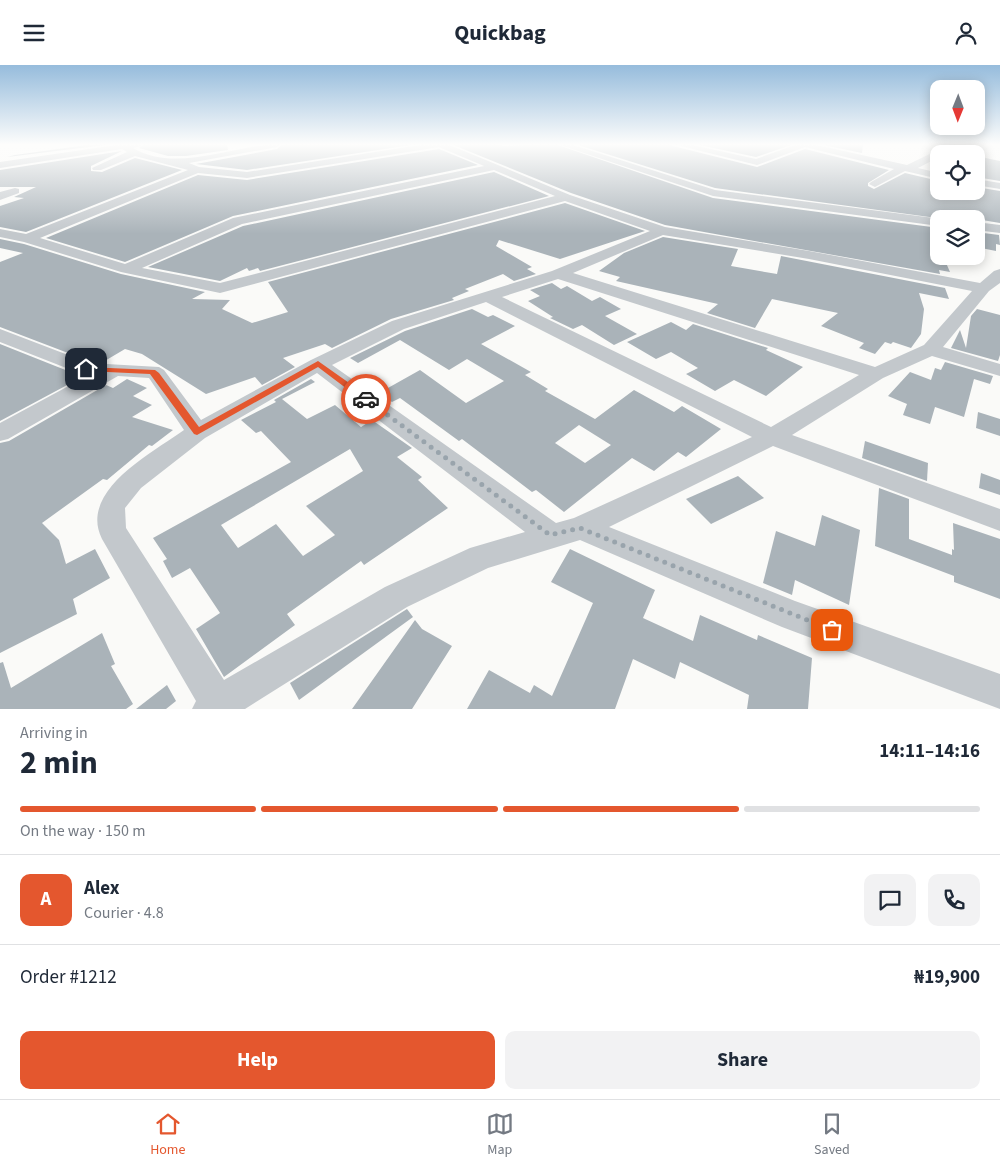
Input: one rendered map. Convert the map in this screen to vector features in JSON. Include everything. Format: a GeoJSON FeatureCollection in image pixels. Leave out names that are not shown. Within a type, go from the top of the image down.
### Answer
{"type":"FeatureCollection","features":[{"type":"Feature","properties":{"kind":"street"},"geometry":{"type":"LineString","coordinates":[[27,238],[187,174]]}},
{"type":"Feature","properties":{"kind":"street"},"geometry":{"type":"LineString","coordinates":[[222,174],[258,180],[288,174]]}},
{"type":"Feature","properties":{"kind":"street"},"geometry":{"type":"LineString","coordinates":[[126,269],[238,221],[461,174]]}},
{"type":"Feature","properties":{"kind":"street"},"geometry":{"type":"LineString","coordinates":[[512,174],[566,197],[662,231],[808,255],[994,282]]}},
{"type":"Feature","properties":{"kind":"street"},"geometry":{"type":"LineString","coordinates":[[655,174],[713,193],[734,197],[930,221]]}},
{"type":"Feature","properties":{"kind":"street"},"geometry":{"type":"LineString","coordinates":[[875,184],[894,174]]}},
{"type":"Feature","properties":{"kind":"street"},"geometry":{"type":"LineString","coordinates":[[985,184],[1000,186]]}},
{"type":"Feature","properties":{"kind":"street"},"geometry":{"type":"LineString","coordinates":[[0,196],[15,191]]}},
{"type":"Feature","properties":{"kind":"street"},"geometry":{"type":"LineString","coordinates":[[0,233],[27,238],[126,269],[220,287],[566,197]]}},
{"type":"Feature","properties":{"kind":"street"},"geometry":{"type":"LineString","coordinates":[[985,227],[1000,229]]}},
{"type":"Feature","properties":{"kind":"street"},"geometry":{"type":"LineString","coordinates":[[662,231],[558,274],[398,325],[318,364],[197,432],[132,481],[120,493],[112,507],[110,518],[112,531],[214,706],[396,597],[482,557],[565,532],[772,437],[876,375],[931,349],[994,282]]}},
{"type":"Feature","properties":{"kind":"street"},"geometry":{"type":"LineString","coordinates":[[558,274],[710,320],[876,375]]}},
{"type":"Feature","properties":{"kind":"street"},"geometry":{"type":"LineString","coordinates":[[487,296],[772,437],[1000,521]]}},
{"type":"Feature","properties":{"kind":"street"},"geometry":{"type":"LineString","coordinates":[[0,335],[78,367],[96,370],[145,369],[157,375],[197,432]]}},
{"type":"Feature","properties":{"kind":"street"},"geometry":{"type":"LineString","coordinates":[[931,349],[1000,369]]}},
{"type":"Feature","properties":{"kind":"street"},"geometry":{"type":"LineString","coordinates":[[318,364],[565,532],[1000,692]]}},
{"type":"Feature","properties":{"kind":"street"},"geometry":{"type":"LineString","coordinates":[[0,433],[116,369]]}},
{"type":"Feature","properties":{"kind":"building"},"geometry":{"type":"Polygon","coordinates":[[[0,174],[172,174],[26,232],[0,227],[0,206],[24,198],[14,197],[36,187],[0,187],[0,174]]]}},
{"type":"Feature","properties":{"kind":"building"},"geometry":{"type":"Polygon","coordinates":[[[284,174],[435,174],[233,216],[125,262],[46,238],[198,175],[247,180],[284,174]]]}},
{"type":"Feature","properties":{"kind":"building"},"geometry":{"type":"Polygon","coordinates":[[[484,174],[499,174],[549,196],[260,271],[258,268],[249,271],[247,268],[220,281],[148,267],[243,226],[484,174]]]}},
{"type":"Feature","properties":{"kind":"building"},"geometry":{"type":"Polygon","coordinates":[[[525,174],[643,174],[713,198],[930,227],[930,265],[947,265],[950,272],[939,270],[940,274],[665,225],[571,193],[525,174]]]}},
{"type":"Feature","properties":{"kind":"building"},"geometry":{"type":"Polygon","coordinates":[[[671,174],[882,174],[868,183],[868,186],[874,189],[903,174],[909,174],[930,179],[930,200],[985,200],[985,188],[1000,191],[1000,223],[985,220],[985,210],[930,210],[930,217],[715,188],[671,174]]]}},
{"type":"Feature","properties":{"kind":"building"},"geometry":{"type":"Polygon","coordinates":[[[985,174],[1000,174],[1000,181],[985,178],[985,174]]]}},
{"type":"Feature","properties":{"kind":"building"},"geometry":{"type":"Polygon","coordinates":[[[565,203],[645,231],[560,259],[499,240],[496,246],[532,267],[527,269],[536,274],[514,281],[503,274],[465,289],[469,291],[452,298],[454,300],[391,319],[332,348],[325,344],[283,358],[295,367],[262,385],[255,377],[206,394],[142,354],[125,349],[103,362],[89,361],[0,327],[0,262],[23,253],[0,248],[0,239],[24,244],[121,274],[205,292],[192,299],[230,300],[222,309],[252,323],[288,312],[268,282],[565,203]]]}},
{"type":"Feature","properties":{"kind":"building"},"geometry":{"type":"Polygon","coordinates":[[[985,233],[999,235],[1000,245],[996,244],[996,251],[985,249],[985,233]]]}},
{"type":"Feature","properties":{"kind":"building"},"geometry":{"type":"Polygon","coordinates":[[[663,237],[738,249],[731,266],[777,274],[781,256],[945,288],[949,299],[919,293],[924,309],[921,334],[911,348],[893,342],[891,344],[885,342],[875,354],[859,348],[864,343],[821,326],[838,313],[772,299],[755,328],[707,313],[718,304],[616,281],[620,277],[599,271],[624,253],[663,237]]]}},
{"type":"Feature","properties":{"kind":"building"},"geometry":{"type":"Polygon","coordinates":[[[552,283],[561,289],[567,286],[592,301],[600,297],[621,309],[605,316],[637,334],[614,345],[582,325],[573,329],[550,318],[553,317],[528,301],[540,296],[530,290],[552,283]]]}},
{"type":"Feature","properties":{"kind":"building"},"geometry":{"type":"Polygon","coordinates":[[[472,309],[488,317],[493,315],[515,326],[481,344],[531,372],[525,375],[548,389],[545,391],[595,419],[634,390],[674,412],[682,406],[721,429],[686,457],[678,452],[654,471],[632,458],[564,512],[536,490],[532,492],[462,439],[459,441],[400,398],[392,402],[379,393],[420,370],[466,403],[504,381],[467,359],[449,370],[400,340],[358,363],[350,358],[405,331],[472,309]],[[579,425],[555,443],[585,463],[611,445],[579,425]]]}},
{"type":"Feature","properties":{"kind":"building"},"geometry":{"type":"Polygon","coordinates":[[[977,309],[1000,315],[1000,355],[998,361],[951,348],[960,330],[966,348],[971,316],[977,309]]]}},
{"type":"Feature","properties":{"kind":"building"},"geometry":{"type":"Polygon","coordinates":[[[671,322],[686,330],[693,324],[768,348],[766,350],[803,367],[766,396],[734,380],[715,391],[686,374],[698,368],[671,352],[656,359],[627,342],[671,322]]]}},
{"type":"Feature","properties":{"kind":"building"},"geometry":{"type":"Polygon","coordinates":[[[0,344],[78,375],[84,376],[0,421],[0,344]]]}},
{"type":"Feature","properties":{"kind":"building"},"geometry":{"type":"Polygon","coordinates":[[[945,362],[993,376],[990,384],[974,379],[964,417],[935,407],[930,424],[903,415],[907,404],[888,396],[910,372],[931,380],[935,368],[941,370],[945,362]]]}},
{"type":"Feature","properties":{"kind":"building"},"geometry":{"type":"Polygon","coordinates":[[[127,379],[147,388],[133,396],[152,405],[132,417],[173,430],[152,446],[149,445],[107,480],[103,479],[42,523],[59,540],[66,564],[95,549],[110,578],[73,599],[77,614],[0,653],[0,443],[9,441],[106,385],[113,388],[127,379]]]}},
{"type":"Feature","properties":{"kind":"building"},"geometry":{"type":"Polygon","coordinates":[[[311,379],[315,382],[282,399],[307,419],[335,405],[361,427],[372,420],[412,448],[397,457],[422,477],[418,480],[448,508],[364,565],[361,561],[287,614],[295,625],[224,677],[196,629],[220,613],[190,568],[172,578],[163,561],[167,559],[153,538],[291,462],[261,431],[256,433],[241,420],[276,402],[274,400],[311,379]],[[350,449],[221,525],[238,548],[276,524],[303,556],[335,535],[306,506],[363,471],[350,449]]]}},
{"type":"Feature","properties":{"kind":"building"},"geometry":{"type":"Polygon","coordinates":[[[978,412],[1000,419],[1000,436],[976,428],[978,412]]]}},
{"type":"Feature","properties":{"kind":"building"},"geometry":{"type":"Polygon","coordinates":[[[865,441],[928,463],[927,481],[862,458],[865,441]]]}},
{"type":"Feature","properties":{"kind":"building"},"geometry":{"type":"Polygon","coordinates":[[[981,473],[1000,480],[1000,495],[979,488],[981,473]]]}},
{"type":"Feature","properties":{"kind":"building"},"geometry":{"type":"Polygon","coordinates":[[[738,476],[764,498],[711,524],[686,499],[738,476]]]}},
{"type":"Feature","properties":{"kind":"building"},"geometry":{"type":"Polygon","coordinates":[[[879,488],[909,499],[909,539],[952,555],[952,549],[954,550],[953,523],[1000,539],[1000,599],[954,582],[954,576],[875,546],[879,488]]]}},
{"type":"Feature","properties":{"kind":"building"},"geometry":{"type":"Polygon","coordinates":[[[822,515],[860,530],[849,605],[795,580],[792,595],[763,583],[776,531],[815,546],[822,515]]]}},
{"type":"Feature","properties":{"kind":"building"},"geometry":{"type":"Polygon","coordinates":[[[570,549],[655,590],[643,618],[693,641],[700,615],[757,640],[758,635],[812,658],[808,709],[747,709],[749,695],[680,662],[675,679],[633,659],[615,709],[467,709],[489,670],[530,693],[534,685],[552,696],[593,603],[551,582],[570,549]]]}},
{"type":"Feature","properties":{"kind":"building"},"geometry":{"type":"Polygon","coordinates":[[[407,609],[413,617],[299,700],[290,683],[407,609]]]}},
{"type":"Feature","properties":{"kind":"building"},"geometry":{"type":"Polygon","coordinates":[[[415,620],[422,629],[452,646],[412,709],[352,709],[415,620]]]}},
{"type":"Feature","properties":{"kind":"building"},"geometry":{"type":"Polygon","coordinates":[[[102,633],[115,664],[111,666],[133,704],[126,709],[0,709],[0,663],[3,662],[11,688],[102,633]]]}},
{"type":"Feature","properties":{"kind":"building"},"geometry":{"type":"Polygon","coordinates":[[[167,685],[176,701],[166,709],[136,709],[167,685]]]}},
{"type":"Feature","properties":{"kind":"way so far"},"geometry":{"type":"LineString","coordinates":[[366,399],[550,535],[580,528],[832,630]]}},
{"type":"Feature","properties":{"kind":"route"},"geometry":{"type":"LineString","coordinates":[[86,369],[145,369],[152,371],[157,375],[197,432],[318,364],[366,399]]}}]}
